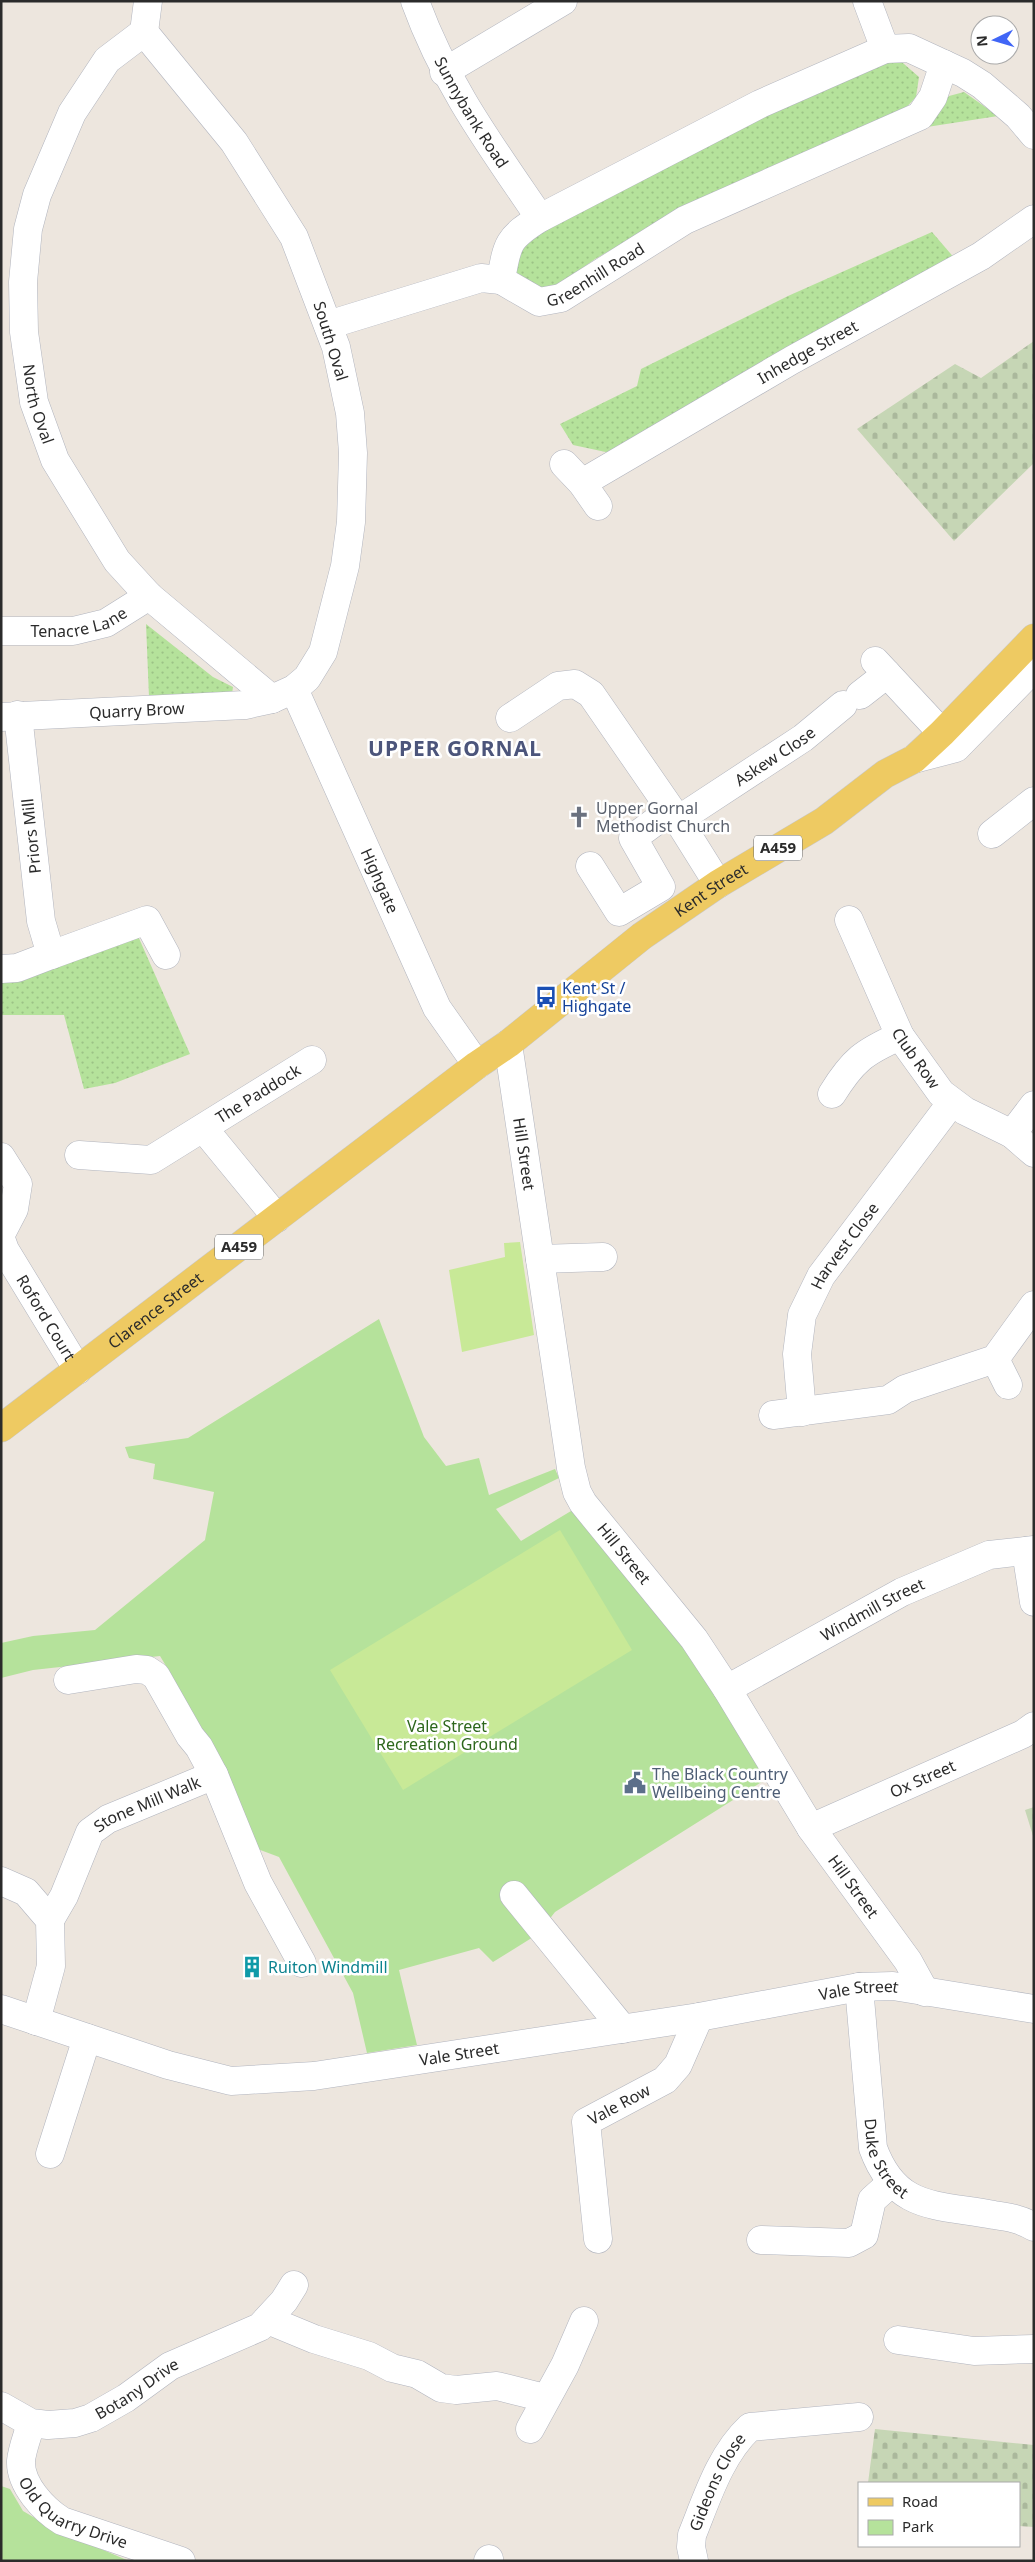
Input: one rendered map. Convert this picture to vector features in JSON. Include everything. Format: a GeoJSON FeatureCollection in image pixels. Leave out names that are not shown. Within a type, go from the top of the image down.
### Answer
{"type":"FeatureCollection","features":[{"type":"Feature","properties":{"kind":"main road","name":"Kent Street"},"geometry":{"type":"LineString","coordinates":[[477,1065],[508,1044],[642,936],[718,884],[824,820],[885,774],[914,759],[942,733],[1034,638]]}},
{"type":"Feature","properties":{"kind":"main road","name":"Clarence Street"},"geometry":{"type":"LineString","coordinates":[[1,1428],[477,1065]]}},
{"type":"Feature","properties":{"kind":"street"},"geometry":{"type":"LineString","coordinates":[[144,32],[148,1]]}},
{"type":"Feature","properties":{"kind":"street","name":"Sunnybank Road"},"geometry":{"type":"LineString","coordinates":[[415,1],[428,38],[444,72],[467,110],[540,218]]}},
{"type":"Feature","properties":{"kind":"street"},"geometry":{"type":"LineString","coordinates":[[444,72],[563,1]]}},
{"type":"Feature","properties":{"kind":"street"},"geometry":{"type":"LineString","coordinates":[[867,1],[885,49]]}},
{"type":"Feature","properties":{"kind":"street","name":"South Oval"},"geometry":{"type":"LineString","coordinates":[[144,32],[239,150],[294,237],[338,356],[350,413],[353,453],[351,522],[345,566],[323,652],[307,678],[283,694]]}},
{"type":"Feature","properties":{"kind":"street","name":"North Oval"},"geometry":{"type":"LineString","coordinates":[[144,32],[107,60],[72,113],[37,196],[28,229],[23,282],[24,332],[34,402],[55,460],[117,561],[149,596],[283,694]]}},
{"type":"Feature","properties":{"kind":"street"},"geometry":{"type":"LineString","coordinates":[[328,326],[482,278],[501,280],[506,250],[514,236],[540,218],[760,104],[885,49],[909,48],[944,64],[982,85],[1018,116],[1034,135]]}},
{"type":"Feature","properties":{"kind":"street","name":"Greenhill Road"},"geometry":{"type":"LineString","coordinates":[[501,280],[539,302],[561,298],[685,220],[920,116],[933,97],[944,64]]}},
{"type":"Feature","properties":{"kind":"street","name":"Inhedge Street"},"geometry":{"type":"LineString","coordinates":[[598,506],[573,473],[792,360],[981,256],[1034,219]]}},
{"type":"Feature","properties":{"kind":"street","name":"Tenacre Lane"},"geometry":{"type":"LineString","coordinates":[[1,631],[73,631],[106,622],[149,596]]}},
{"type":"Feature","properties":{"kind":"street","name":"Askew Close"},"geometry":{"type":"LineString","coordinates":[[590,866],[619,912],[661,887],[633,838],[803,738],[851,700],[881,668],[942,733]]}},
{"type":"Feature","properties":{"kind":"street"},"geometry":{"type":"LineString","coordinates":[[914,759],[956,748],[1034,668]]}},
{"type":"Feature","properties":{"kind":"street"},"geometry":{"type":"LineString","coordinates":[[510,718],[558,686],[575,684],[591,694],[675,815],[718,884]]}},
{"type":"Feature","properties":{"kind":"street","name":"Quarry Brow"},"geometry":{"type":"LineString","coordinates":[[10,716],[245,705],[283,694]]}},
{"type":"Feature","properties":{"kind":"street","name":"Highgate"},"geometry":{"type":"LineString","coordinates":[[283,694],[437,1008],[477,1065]]}},
{"type":"Feature","properties":{"kind":"street","name":"Priors Mill"},"geometry":{"type":"LineString","coordinates":[[10,716],[41,921],[51,955]]}},
{"type":"Feature","properties":{"kind":"street"},"geometry":{"type":"LineString","coordinates":[[992,834],[1034,801]]}},
{"type":"Feature","properties":{"kind":"street"},"geometry":{"type":"LineString","coordinates":[[1,969],[17,968],[147,920],[166,955]]}},
{"type":"Feature","properties":{"kind":"street","name":"Club Row"},"geometry":{"type":"LineString","coordinates":[[849,920],[900,1036],[941,1093],[952,1102],[1012,1134],[1034,1153]]}},
{"type":"Feature","properties":{"kind":"street"},"geometry":{"type":"LineString","coordinates":[[832,1094],[849,1067],[870,1049],[900,1036]]}},
{"type":"Feature","properties":{"kind":"street","name":"Hill Street"},"geometry":{"type":"LineString","coordinates":[[508,1044],[571,1468],[577,1492],[583,1503],[694,1639],[727,1689],[810,1828],[908,1961],[925,1992]]}},
{"type":"Feature","properties":{"kind":"street","name":"The Paddock"},"geometry":{"type":"LineString","coordinates":[[79,1155],[151,1160],[204,1129],[312,1060]]}},
{"type":"Feature","properties":{"kind":"street","name":"Harvest Close"},"geometry":{"type":"LineString","coordinates":[[802,1412],[797,1354],[802,1315],[821,1276],[952,1102]]}},
{"type":"Feature","properties":{"kind":"street"},"geometry":{"type":"LineString","coordinates":[[1012,1134],[1034,1105]]}},
{"type":"Feature","properties":{"kind":"street","name":"The Paddock"},"geometry":{"type":"LineString","coordinates":[[204,1129],[277,1218]]}},
{"type":"Feature","properties":{"kind":"street"},"geometry":{"type":"LineString","coordinates":[[1,1158],[18,1184],[14,1209],[1,1234]]}},
{"type":"Feature","properties":{"kind":"street","name":"Roford Court"},"geometry":{"type":"LineString","coordinates":[[1,1239],[5,1250],[78,1370]]}},
{"type":"Feature","properties":{"kind":"street"},"geometry":{"type":"LineString","coordinates":[[540,1259],[603,1257]]}},
{"type":"Feature","properties":{"kind":"street"},"geometry":{"type":"LineString","coordinates":[[773,1415],[888,1400],[905,1388],[994,1359],[1034,1305]]}},
{"type":"Feature","properties":{"kind":"street"},"geometry":{"type":"LineString","coordinates":[[994,1359],[1008,1385]]}},
{"type":"Feature","properties":{"kind":"street","name":"Windmill Street"},"geometry":{"type":"LineString","coordinates":[[727,1689],[902,1592],[989,1555],[1030,1550],[1034,1602]]}},
{"type":"Feature","properties":{"kind":"street","name":"Stone Mill Walk"},"geometry":{"type":"LineString","coordinates":[[68,1680],[136,1669],[147,1670],[156,1676],[214,1775],[258,1883],[302,1962]]}},
{"type":"Feature","properties":{"kind":"street","name":"Ox Street"},"geometry":{"type":"LineString","coordinates":[[810,1828],[1023,1734],[1034,1726]]}},
{"type":"Feature","properties":{"kind":"street","name":"Stone Mill Walk"},"geometry":{"type":"LineString","coordinates":[[50,1920],[64,1896],[90,1832],[108,1820],[214,1775]]}},
{"type":"Feature","properties":{"kind":"street"},"geometry":{"type":"LineString","coordinates":[[1,1880],[26,1892],[50,1920],[51,1966],[36,2021]]}},
{"type":"Feature","properties":{"kind":"street"},"geometry":{"type":"LineString","coordinates":[[514,1895],[623,2029]]}},
{"type":"Feature","properties":{"kind":"street","name":"Vale Street"},"geometry":{"type":"LineString","coordinates":[[1,2008],[168,2066],[230,2081],[314,2076],[699,2017],[859,1987],[893,1986],[1034,2009]]}},
{"type":"Feature","properties":{"kind":"street","name":"Duke Street"},"geometry":{"type":"LineString","coordinates":[[859,1987],[873,2148],[880,2168],[891,2183],[906,2196],[925,2202],[1018,2219],[1034,2227]]}},
{"type":"Feature","properties":{"kind":"street","name":"Vale Row"},"geometry":{"type":"LineString","coordinates":[[598,2239],[586,2122],[664,2080],[678,2065],[699,2017]]}},
{"type":"Feature","properties":{"kind":"street"},"geometry":{"type":"LineString","coordinates":[[50,2154],[87,2038]]}},
{"type":"Feature","properties":{"kind":"street"},"geometry":{"type":"LineString","coordinates":[[761,2240],[848,2243],[864,2235],[872,2200],[891,2183]]}},
{"type":"Feature","properties":{"kind":"street","name":"Botany Drive"},"geometry":{"type":"LineString","coordinates":[[1,2406],[31,2423],[48,2425],[66,2424],[91,2418],[126,2398],[170,2366],[260,2327],[268,2320],[294,2285]]}},
{"type":"Feature","properties":{"kind":"street"},"geometry":{"type":"LineString","coordinates":[[268,2320],[314,2340],[369,2356],[392,2368],[417,2374],[441,2388],[456,2390],[497,2386],[545,2398]]}},
{"type":"Feature","properties":{"kind":"street"},"geometry":{"type":"LineString","coordinates":[[530,2429],[545,2398],[565,2365],[584,2321]]}},
{"type":"Feature","properties":{"kind":"street"},"geometry":{"type":"LineString","coordinates":[[898,2340],[974,2351],[1034,2349]]}},
{"type":"Feature","properties":{"kind":"street","name":"Gideons Close"},"geometry":{"type":"LineString","coordinates":[[694,2561],[691,2547],[692,2535],[722,2463],[750,2427],[859,2417]]}},
{"type":"Feature","properties":{"kind":"street","name":"Old Quarry Drive"},"geometry":{"type":"LineString","coordinates":[[31,2423],[21,2462],[25,2479],[48,2512],[62,2521],[181,2561]]}},
{"type":"Feature","properties":{"kind":"green space"},"geometry":{"type":"Polygon","coordinates":[[[896,57],[919,77],[916,97],[900,114],[679,212],[595,259],[562,283],[541,289],[517,276],[515,258],[527,237],[795,98],[896,57]]]}},
{"type":"Feature","properties":{"kind":"green space"},"geometry":{"type":"Polygon","coordinates":[[[964,92],[998,116],[927,127],[949,96],[964,92]]]}},
{"type":"Feature","properties":{"kind":"green space"},"geometry":{"type":"Polygon","coordinates":[[[932,232],[956,260],[615,454],[573,445],[560,424],[637,386],[641,369],[788,296],[932,232]]]}},
{"type":"Feature","properties":{"kind":"green space"},"geometry":{"type":"Polygon","coordinates":[[[1034,341],[1034,463],[954,541],[857,429],[955,364],[981,378],[1034,341]]]}},
{"type":"Feature","properties":{"kind":"green space"},"geometry":{"type":"Polygon","coordinates":[[[146,624],[213,677],[233,687],[232,694],[149,697],[146,624]]]}},
{"type":"Feature","properties":{"kind":"green space"},"geometry":{"type":"Polygon","coordinates":[[[138,936],[190,1054],[115,1083],[84,1089],[64,1015],[1,1015],[1,976],[138,936]]]}},
{"type":"Feature","properties":{"kind":"green space"},"geometry":{"type":"Polygon","coordinates":[[[520,1242],[534,1335],[462,1352],[449,1270],[505,1257],[504,1243],[520,1242]]]}},
{"type":"Feature","properties":{"kind":"green space","name":"Vale Street Recreation Ground"},"geometry":{"type":"Polygon","coordinates":[[[379,1319],[424,1437],[446,1466],[479,1458],[489,1495],[555,1469],[559,1478],[496,1509],[521,1541],[576,1508],[710,1673],[768,1778],[555,1912],[538,1934],[493,1962],[479,1948],[399,1970],[417,2045],[367,2053],[353,1993],[279,1857],[255,1848],[199,1726],[160,1656],[33,1670],[1,1678],[1,1643],[33,1636],[95,1630],[205,1540],[214,1492],[153,1479],[155,1464],[129,1458],[125,1447],[188,1438],[379,1319]]]}},
{"type":"Feature","properties":{"kind":"green space"},"geometry":{"type":"Polygon","coordinates":[[[560,1530],[632,1650],[403,1790],[330,1670],[560,1530]]]}},
{"type":"Feature","properties":{"kind":"green space"},"geometry":{"type":"Polygon","coordinates":[[[1034,1807],[1034,1839],[1025,1810],[1034,1807]]]}},
{"type":"Feature","properties":{"kind":"green space"},"geometry":{"type":"Polygon","coordinates":[[[875,2429],[1034,2445],[1034,2527],[1020,2526],[1020,2482],[868,2482],[875,2429]]]}},
{"type":"Feature","properties":{"kind":"green space"},"geometry":{"type":"Polygon","coordinates":[[[1,2486],[10,2489],[23,2511],[52,2528],[129,2561],[1,2561],[1,2486]]]}},
{"type":"Feature","properties":{"kind":"place","name":"Upper Gornal Methodist Church"},"geometry":{"type":"Point","coordinates":[579,817]}},
{"type":"Feature","properties":{"kind":"place","name":"Kent St / Highgate"},"geometry":{"type":"Point","coordinates":[546,997]}},
{"type":"Feature","properties":{"kind":"place","name":"The Black Country Wellbeing Centre"},"geometry":{"type":"Point","coordinates":[635,1783]}},
{"type":"Feature","properties":{"kind":"place","name":"Ruiton Windmill"},"geometry":{"type":"Point","coordinates":[252,1967]}},
{"type":"Feature","properties":{"kind":"district","name":"UPPER GORNAL"},"geometry":{"type":"Point","coordinates":[455,749]}}]}
